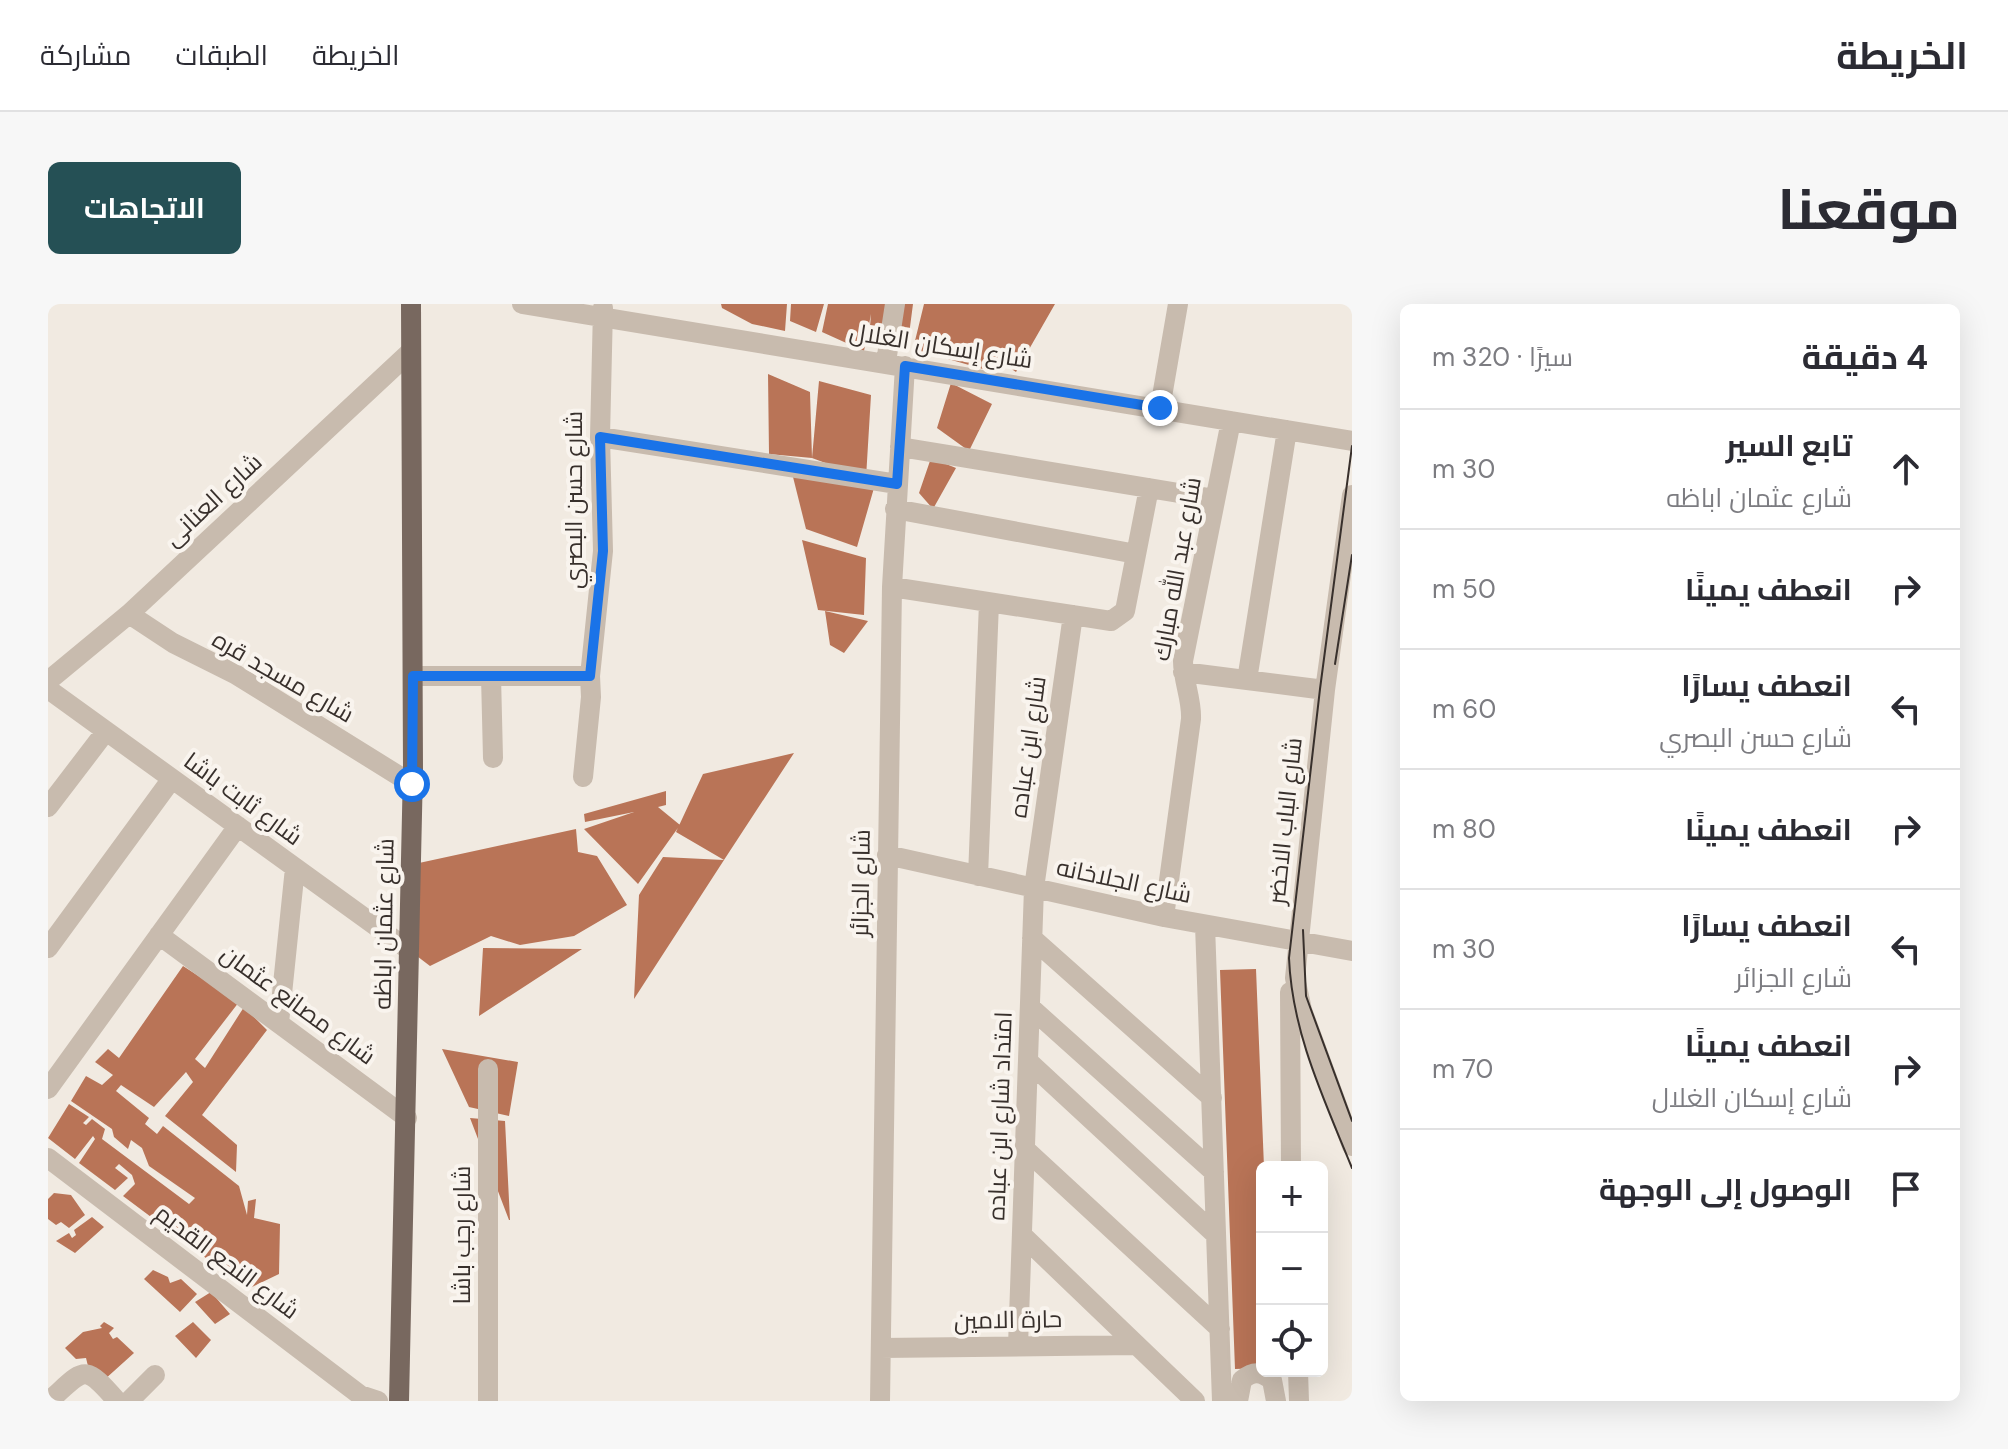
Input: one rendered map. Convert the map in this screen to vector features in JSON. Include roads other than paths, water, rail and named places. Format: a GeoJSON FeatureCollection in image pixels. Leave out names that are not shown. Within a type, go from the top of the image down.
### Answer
{"type":"FeatureCollection","features":[{"type":"Feature","properties":{"kind":"main road","name":"شارع عثمان اباظه"},"geometry":{"type":"LineString","coordinates":[[399,1401],[412,784],[411,304]]}},
{"type":"Feature","properties":{"kind":"street","name":"شارع إسكان الغلال"},"geometry":{"type":"LineString","coordinates":[[522,304],[603,311],[1352,441]]}},
{"type":"Feature","properties":{"kind":"street","name":"شارع الجزائر"},"geometry":{"type":"LineString","coordinates":[[880,1401],[892,587],[900,447],[895,304]]}},
{"type":"Feature","properties":{"kind":"street"},"geometry":{"type":"LineString","coordinates":[[1160,408],[1178,304]]}},
{"type":"Feature","properties":{"kind":"street","name":"شارع حسن البصري"},"geometry":{"type":"LineString","coordinates":[[583,777],[603,551],[600,437],[603,311]]}},
{"type":"Feature","properties":{"kind":"street","name":"شارع العنانى"},"geometry":{"type":"LineString","coordinates":[[48,681],[129,614],[409,353]]}},
{"type":"Feature","properties":{"kind":"street","name":"شارع عبد الله مبارك"},"geometry":{"type":"LineString","coordinates":[[1164,917],[1191,719],[1192,705],[1183,672],[1231,421]]}},
{"type":"Feature","properties":{"kind":"street"},"geometry":{"type":"LineString","coordinates":[[1247,680],[1287,430]]}},
{"type":"Feature","properties":{"kind":"street"},"geometry":{"type":"LineString","coordinates":[[600,437],[897,484]]}},
{"type":"Feature","properties":{"kind":"street"},"geometry":{"type":"LineString","coordinates":[[900,447],[1215,499]]}},
{"type":"Feature","properties":{"kind":"street"},"geometry":{"type":"LineString","coordinates":[[892,587],[1111,621],[1125,611],[1149,488]]}},
{"type":"Feature","properties":{"kind":"street","name":"شارع الباب الاخضر"},"geometry":{"type":"LineString","coordinates":[[1352,495],[1325,690],[1295,978],[1302,1010],[1352,1146]]}},
{"type":"Feature","properties":{"kind":"street"},"geometry":{"type":"LineString","coordinates":[[895,509],[1136,554]]}},
{"type":"Feature","properties":{"kind":"street"},"geometry":{"type":"LineString","coordinates":[[978,876],[989,603]]}},
{"type":"Feature","properties":{"kind":"street","name":"شارع مسجد قره"},"geometry":{"type":"LineString","coordinates":[[129,614],[194,655],[235,674],[412,784]]}},
{"type":"Feature","properties":{"kind":"street","name":"شارع ابن عباده"},"geometry":{"type":"LineString","coordinates":[[1034,888],[1073,615]]}},
{"type":"Feature","properties":{"kind":"street"},"geometry":{"type":"LineString","coordinates":[[1183,672],[1325,690]]}},
{"type":"Feature","properties":{"kind":"street"},"geometry":{"type":"LineString","coordinates":[[413,676],[590,676]]}},
{"type":"Feature","properties":{"kind":"street"},"geometry":{"type":"LineString","coordinates":[[491,676],[493,758]]}},
{"type":"Feature","properties":{"kind":"street","name":"شارع ثابت باشا"},"geometry":{"type":"LineString","coordinates":[[48,689],[409,950]]}},
{"type":"Feature","properties":{"kind":"street"},"geometry":{"type":"LineString","coordinates":[[48,807],[106,731]]}},
{"type":"Feature","properties":{"kind":"street"},"geometry":{"type":"LineString","coordinates":[[48,948],[171,780]]}},
{"type":"Feature","properties":{"kind":"street"},"geometry":{"type":"LineString","coordinates":[[48,1089],[238,826]]}},
{"type":"Feature","properties":{"kind":"street","name":"شارع الجلاخانه"},"geometry":{"type":"LineString","coordinates":[[887,855],[1164,917],[1352,951]]}},
{"type":"Feature","properties":{"kind":"street"},"geometry":{"type":"LineString","coordinates":[[279,1023],[295,868]]}},
{"type":"Feature","properties":{"kind":"street","name":"امتداد شارع ابن عباده"},"geometry":{"type":"LineString","coordinates":[[1018,1346],[1034,888]]}},
{"type":"Feature","properties":{"kind":"street"},"geometry":{"type":"LineString","coordinates":[[1205,925],[1222,1401]]}},
{"type":"Feature","properties":{"kind":"street","name":"شارع مصانع عثمان"},"geometry":{"type":"LineString","coordinates":[[159,935],[407,1118]]}},
{"type":"Feature","properties":{"kind":"street"},"geometry":{"type":"LineString","coordinates":[[1032,938],[1212,1098]]}},
{"type":"Feature","properties":{"kind":"street"},"geometry":{"type":"LineString","coordinates":[[1291,1161],[1290,989],[1299,940]]}},
{"type":"Feature","properties":{"kind":"street"},"geometry":{"type":"LineString","coordinates":[[1030,1007],[1214,1172]]}},
{"type":"Feature","properties":{"kind":"street"},"geometry":{"type":"LineString","coordinates":[[1028,1061],[1216,1235]]}},
{"type":"Feature","properties":{"kind":"street","name":"شارع رجب باشا"},"geometry":{"type":"LineString","coordinates":[[488,1069],[488,1401]]}},
{"type":"Feature","properties":{"kind":"street"},"geometry":{"type":"LineString","coordinates":[[1025,1149],[1220,1329]]}},
{"type":"Feature","properties":{"kind":"street","name":"شارع النجع القديم"},"geometry":{"type":"LineString","coordinates":[[48,1158],[360,1395],[378,1401]]}},
{"type":"Feature","properties":{"kind":"street"},"geometry":{"type":"LineString","coordinates":[[1022,1235],[1195,1401]]}},
{"type":"Feature","properties":{"kind":"street","name":"حارة الامين"},"geometry":{"type":"LineString","coordinates":[[881,1348],[1135,1345]]}},
{"type":"Feature","properties":{"kind":"street"},"geometry":{"type":"LineString","coordinates":[[49,1401],[78,1375],[87,1373],[94,1375],[117,1401]]}},
{"type":"Feature","properties":{"kind":"street"},"geometry":{"type":"LineString","coordinates":[[1238,1401],[1242,1380],[1251,1373],[1263,1373],[1272,1380],[1276,1401]]}},
{"type":"Feature","properties":{"kind":"street"},"geometry":{"type":"LineString","coordinates":[[129,1401],[155,1375]]}},
{"type":"Feature","properties":{"kind":"street"},"geometry":{"type":"LineString","coordinates":[[1298,1377],[1299,1401]]}},
{"type":"Feature","properties":{"kind":"tram line"},"geometry":{"type":"LineString","coordinates":[[1352,446],[1289,958],[1291,986],[1303,1039],[1352,1168]]}},
{"type":"Feature","properties":{"kind":"tram line"},"geometry":{"type":"LineString","coordinates":[[1335,664],[1352,555]]}},
{"type":"Feature","properties":{"kind":"tram line"},"geometry":{"type":"LineString","coordinates":[[1303,930],[1306,996],[1352,1121]]}}]}
